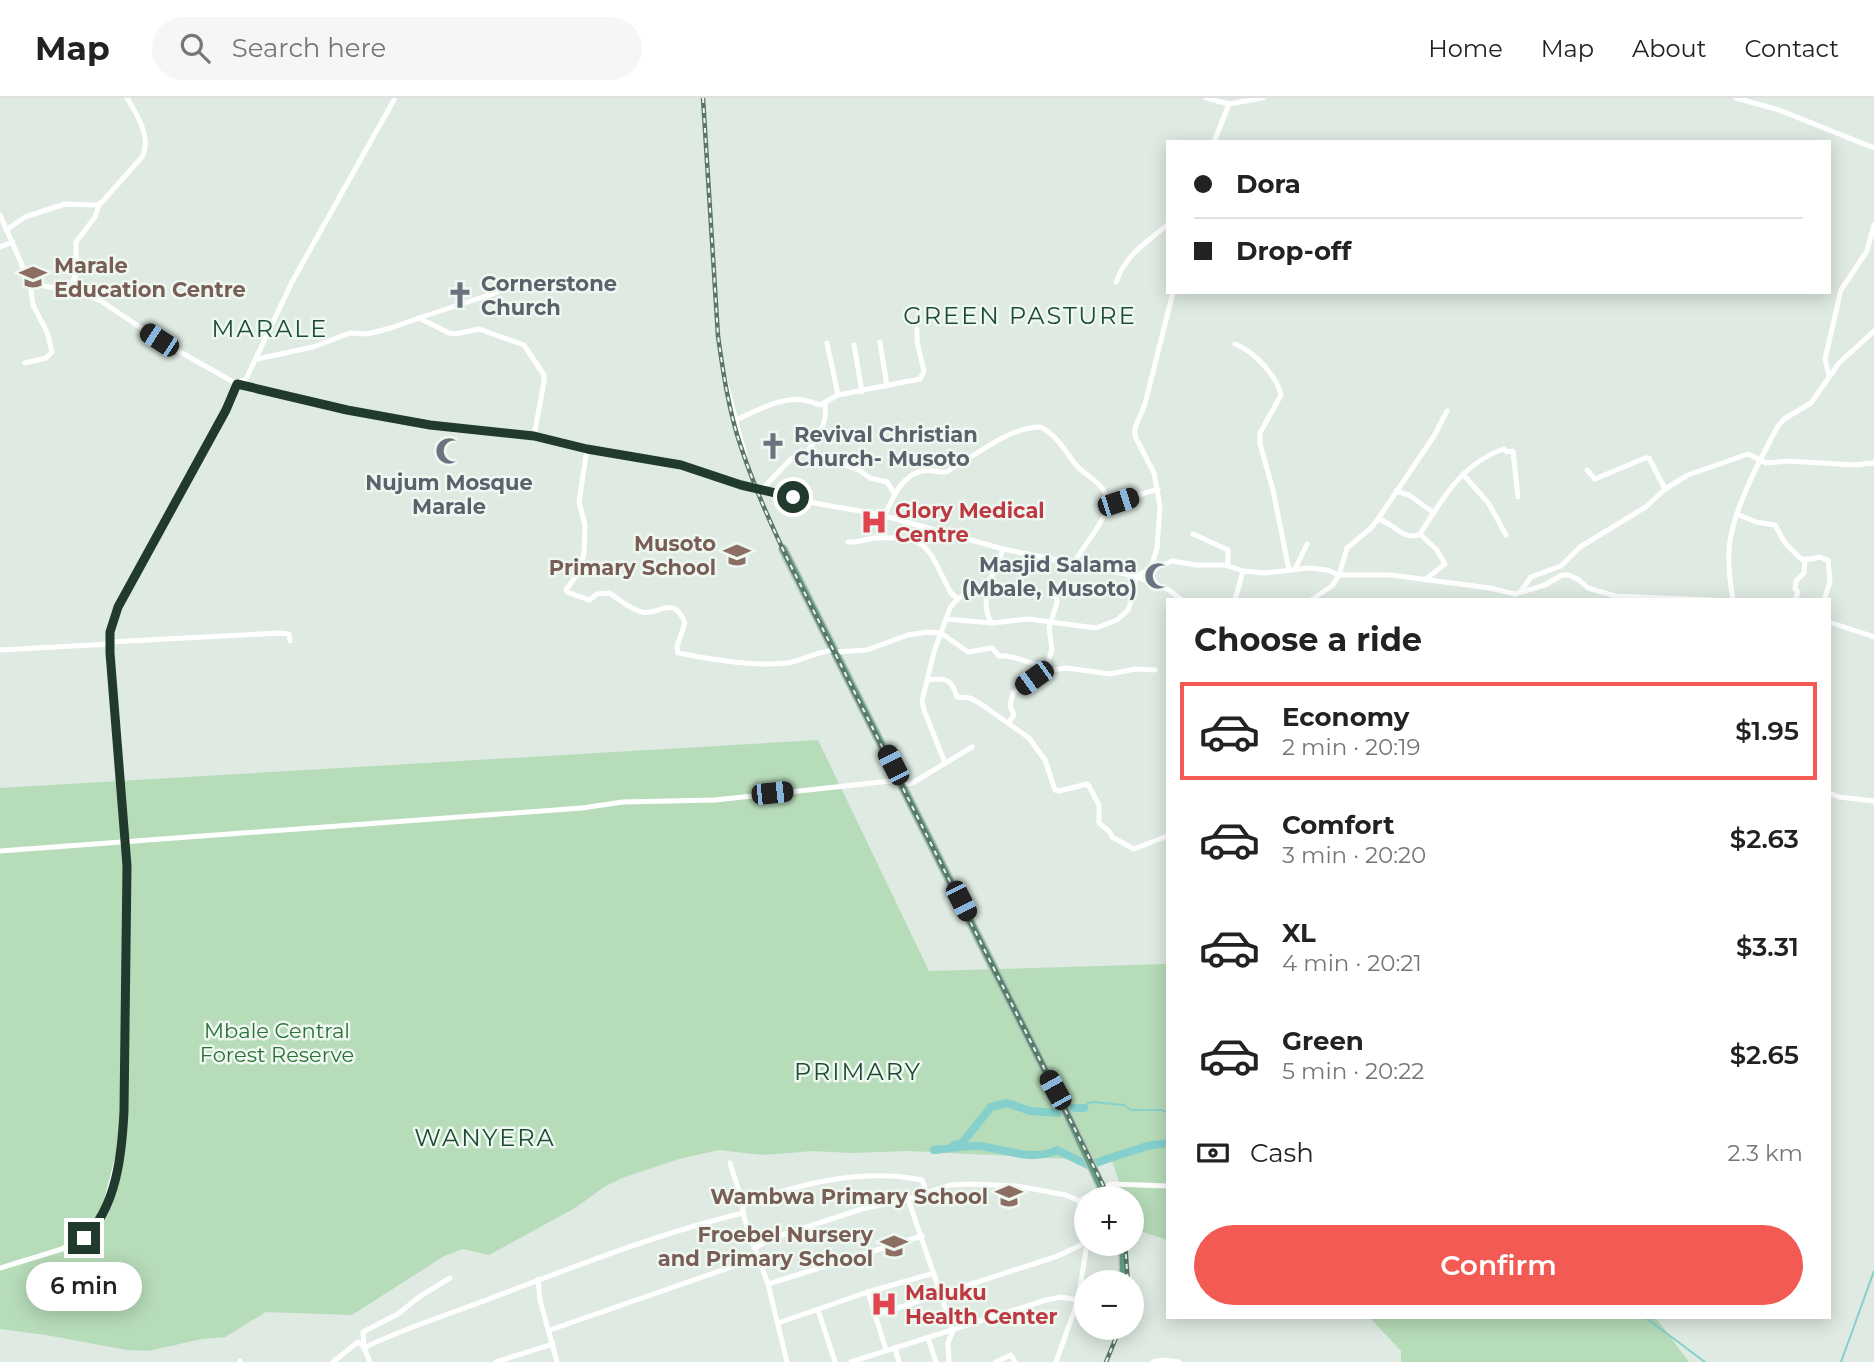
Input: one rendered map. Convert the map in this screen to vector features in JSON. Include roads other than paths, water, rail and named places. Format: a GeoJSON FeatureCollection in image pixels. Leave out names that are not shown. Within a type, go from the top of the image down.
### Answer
{"type":"FeatureCollection","features":[{"type":"Feature","properties":{"kind":"main road"},"geometry":{"type":"LineString","coordinates":[[783,549],[1102,1186]]}},
{"type":"Feature","properties":{"kind":"street"},"geometry":{"type":"LineString","coordinates":[[69,291],[77,270],[76,242],[95,217],[99,205],[142,158],[146,150],[136,115],[127,98]]}},
{"type":"Feature","properties":{"kind":"street"},"geometry":{"type":"LineString","coordinates":[[0,1268],[62,1249],[84,1238],[100,1220],[121,1144],[127,1021],[125,842],[110,643],[113,620],[226,410],[237,384],[246,379],[257,359],[292,282],[395,98]]}},
{"type":"Feature","properties":{"kind":"street"},"geometry":{"type":"LineString","coordinates":[[1206,98],[1229,104],[1263,98]]}},
{"type":"Feature","properties":{"kind":"street"},"geometry":{"type":"LineString","coordinates":[[1735,98],[1779,110],[1874,148]]}},
{"type":"Feature","properties":{"kind":"street"},"geometry":{"type":"LineString","coordinates":[[1215,140],[1229,104]]}},
{"type":"Feature","properties":{"kind":"street"},"geometry":{"type":"LineString","coordinates":[[6,230],[25,217],[65,204],[99,205]]}},
{"type":"Feature","properties":{"kind":"street"},"geometry":{"type":"LineString","coordinates":[[0,215],[30,283],[33,305],[47,332],[52,352],[46,358],[25,363]]}},
{"type":"Feature","properties":{"kind":"street"},"geometry":{"type":"LineString","coordinates":[[1829,376],[1825,359],[1841,290],[1867,251],[1874,225]]}},
{"type":"Feature","properties":{"kind":"street"},"geometry":{"type":"LineString","coordinates":[[1116,282],[1135,250],[1166,226]]}},
{"type":"Feature","properties":{"kind":"street"},"geometry":{"type":"LineString","coordinates":[[0,247],[13,242]]}},
{"type":"Feature","properties":{"kind":"street"},"geometry":{"type":"LineString","coordinates":[[30,283],[101,301],[159,340],[237,384],[347,410],[430,425],[534,436],[587,449],[681,465],[762,489],[942,531],[1003,549],[1135,576],[1169,590],[1179,598]]}},
{"type":"Feature","properties":{"kind":"street"},"geometry":{"type":"LineString","coordinates":[[257,359],[313,347],[350,333],[367,334],[379,331],[495,293],[514,283]]}},
{"type":"Feature","properties":{"kind":"street"},"geometry":{"type":"LineString","coordinates":[[1151,568],[1158,538],[1160,506],[1152,466],[1135,436],[1135,428],[1145,404],[1172,294]]}},
{"type":"Feature","properties":{"kind":"street"},"geometry":{"type":"LineString","coordinates":[[419,318],[449,333],[479,329],[524,345],[544,375],[534,436]]}},
{"type":"Feature","properties":{"kind":"street"},"geometry":{"type":"LineString","coordinates":[[736,419],[785,401],[804,400],[820,405],[838,395],[920,379],[924,375],[917,329]]}},
{"type":"Feature","properties":{"kind":"street"},"geometry":{"type":"LineString","coordinates":[[1732,598],[1729,547],[1737,514],[1780,422],[1811,403],[1829,376],[1874,331]]}},
{"type":"Feature","properties":{"kind":"street"},"geometry":{"type":"LineString","coordinates":[[880,342],[887,386]]}},
{"type":"Feature","properties":{"kind":"street"},"geometry":{"type":"LineString","coordinates":[[827,343],[838,395]]}},
{"type":"Feature","properties":{"kind":"street"},"geometry":{"type":"LineString","coordinates":[[1235,344],[1253,354],[1278,385],[1281,395],[1261,433],[1260,444],[1292,570]]}},
{"type":"Feature","properties":{"kind":"street"},"geometry":{"type":"LineString","coordinates":[[854,345],[862,392]]}},
{"type":"Feature","properties":{"kind":"street"},"geometry":{"type":"LineString","coordinates":[[725,380],[745,455]]}},
{"type":"Feature","properties":{"kind":"street"},"geometry":{"type":"LineString","coordinates":[[762,489],[790,459],[807,452],[825,422],[825,404]]}},
{"type":"Feature","properties":{"kind":"street"},"geometry":{"type":"LineString","coordinates":[[1314,598],[1332,586],[1339,575],[1347,548],[1378,519],[1434,436],[1447,411]]}},
{"type":"Feature","properties":{"kind":"street"},"geometry":{"type":"LineString","coordinates":[[884,517],[895,494],[916,472],[946,472],[1001,440],[1027,429],[1040,427],[1055,437],[1077,467],[1104,490],[1107,505],[1092,536],[1074,563]]}},
{"type":"Feature","properties":{"kind":"street"},"geometry":{"type":"LineString","coordinates":[[587,449],[579,502],[585,525],[584,554],[582,564],[566,590],[589,600],[597,594],[609,593],[629,609],[642,612],[666,606],[673,608],[685,623],[677,646],[678,653],[731,661],[799,661],[826,650],[867,650],[916,633],[941,633],[968,652],[992,648],[999,656],[1010,655],[1049,668],[1110,674],[1154,670]]}},
{"type":"Feature","properties":{"kind":"street"},"geometry":{"type":"LineString","coordinates":[[1378,519],[1413,538],[1420,534],[1446,493],[1463,474],[1504,449],[1507,452],[1513,451],[1517,496]]}},
{"type":"Feature","properties":{"kind":"street"},"geometry":{"type":"LineString","coordinates":[[807,452],[859,470],[870,478],[887,482],[895,494]]}},
{"type":"Feature","properties":{"kind":"street"},"geometry":{"type":"LineString","coordinates":[[1518,593],[1531,577],[1561,566],[1580,547],[1647,506],[1665,489],[1688,475],[1744,454],[1766,463],[1874,463]]}},
{"type":"Feature","properties":{"kind":"street"},"geometry":{"type":"LineString","coordinates":[[1587,470],[1594,479],[1649,458],[1665,489]]}},
{"type":"Feature","properties":{"kind":"street"},"geometry":{"type":"LineString","coordinates":[[1463,474],[1484,496],[1506,535]]}},
{"type":"Feature","properties":{"kind":"street"},"geometry":{"type":"LineString","coordinates":[[1107,505],[1158,489]]}},
{"type":"Feature","properties":{"kind":"street"},"geometry":{"type":"LineString","coordinates":[[1396,491],[1409,495],[1434,513]]}},
{"type":"Feature","properties":{"kind":"street"},"geometry":{"type":"LineString","coordinates":[[1737,514],[1756,522],[1775,525],[1785,543],[1801,559],[1826,559],[1830,564],[1830,582],[1825,598]]}},
{"type":"Feature","properties":{"kind":"street"},"geometry":{"type":"LineString","coordinates":[[1193,534],[1228,550],[1228,566]]}},
{"type":"Feature","properties":{"kind":"street"},"geometry":{"type":"LineString","coordinates":[[1420,534],[1437,550],[1445,564],[1426,579]]}},
{"type":"Feature","properties":{"kind":"street"},"geometry":{"type":"LineString","coordinates":[[848,542],[873,538],[907,538],[924,544],[951,593],[957,598]]}},
{"type":"Feature","properties":{"kind":"street"},"geometry":{"type":"LineString","coordinates":[[1292,570],[1307,544]]}},
{"type":"Feature","properties":{"kind":"street"},"geometry":{"type":"LineString","coordinates":[[992,623],[987,616],[986,607],[989,581],[1003,549]]}},
{"type":"Feature","properties":{"kind":"street"},"geometry":{"type":"LineString","coordinates":[[1796,598],[1798,592],[1796,581],[1804,573],[1805,560]]}},
{"type":"Feature","properties":{"kind":"street"},"geometry":{"type":"LineString","coordinates":[[1135,576],[1172,561],[1228,566],[1243,571],[1265,573],[1327,570],[1339,575],[1391,575],[1518,593],[1569,575],[1588,588],[1615,596],[1664,598]]}},
{"type":"Feature","properties":{"kind":"street"},"geometry":{"type":"LineString","coordinates":[[1236,598],[1243,571]]}},
{"type":"Feature","properties":{"kind":"street"},"geometry":{"type":"LineString","coordinates":[[946,619],[992,623],[1028,619],[1096,628],[1117,620],[1129,608],[1135,590],[1135,576]]}},
{"type":"Feature","properties":{"kind":"street"},"geometry":{"type":"LineString","coordinates":[[945,763],[923,710],[923,695],[941,633],[957,598],[989,581]]}},
{"type":"Feature","properties":{"kind":"street"},"geometry":{"type":"LineString","coordinates":[[1008,723],[1014,715],[1010,706],[1013,693],[1049,668],[1052,649],[1049,628],[1057,603],[1056,592]]}},
{"type":"Feature","properties":{"kind":"street"},"geometry":{"type":"LineString","coordinates":[[1831,623],[1874,637]]}},
{"type":"Feature","properties":{"kind":"street"},"geometry":{"type":"LineString","coordinates":[[0,650],[280,633],[289,634],[290,641]]}},
{"type":"Feature","properties":{"kind":"street"},"geometry":{"type":"LineString","coordinates":[[928,680],[947,679],[955,689],[957,697],[970,698],[981,704],[1029,738],[1041,752],[1055,790],[1087,784],[1099,805],[1099,823],[1112,837],[1134,849],[1166,836]]}},
{"type":"Feature","properties":{"kind":"street"},"geometry":{"type":"LineString","coordinates":[[0,851],[623,802],[716,800],[901,781],[909,784],[972,747]]}},
{"type":"Feature","properties":{"kind":"street"},"geometry":{"type":"LineString","coordinates":[[1831,794],[1874,801]]}},
{"type":"Feature","properties":{"kind":"street"},"geometry":{"type":"LineString","coordinates":[[730,1163],[757,1258],[768,1284],[787,1362]]}},
{"type":"Feature","properties":{"kind":"street"},"geometry":{"type":"LineString","coordinates":[[743,1205],[805,1184],[848,1176],[922,1180],[927,1193]]}},
{"type":"Feature","properties":{"kind":"street"},"geometry":{"type":"LineString","coordinates":[[1108,1186],[1126,1183],[1166,1186]]}},
{"type":"Feature","properties":{"kind":"street"},"geometry":{"type":"LineString","coordinates":[[755,1248],[770,1239],[862,1209],[958,1184],[1001,1185],[1066,1195],[1074,1199]]}},
{"type":"Feature","properties":{"kind":"street"},"geometry":{"type":"LineString","coordinates":[[908,1199],[953,1330],[947,1343],[949,1362]]}},
{"type":"Feature","properties":{"kind":"street"},"geometry":{"type":"LineString","coordinates":[[364,1348],[538,1279],[673,1233],[743,1213]]}},
{"type":"Feature","properties":{"kind":"street"},"geometry":{"type":"LineString","coordinates":[[768,1284],[922,1236]]}},
{"type":"Feature","properties":{"kind":"street"},"geometry":{"type":"LineString","coordinates":[[876,1315],[1074,1249]]}},
{"type":"Feature","properties":{"kind":"street"},"geometry":{"type":"LineString","coordinates":[[550,1330],[757,1258]]}},
{"type":"Feature","properties":{"kind":"street"},"geometry":{"type":"LineString","coordinates":[[778,1323],[934,1273]]}},
{"type":"Feature","properties":{"kind":"street"},"geometry":{"type":"LineString","coordinates":[[370,1362],[364,1348],[363,1332],[398,1314],[450,1278]]}},
{"type":"Feature","properties":{"kind":"street"},"geometry":{"type":"LineString","coordinates":[[538,1279],[540,1300],[557,1362]]}},
{"type":"Feature","properties":{"kind":"street"},"geometry":{"type":"LineString","coordinates":[[868,1292],[886,1350]]}},
{"type":"Feature","properties":{"kind":"street"},"geometry":{"type":"LineString","coordinates":[[851,1362],[1046,1300],[1062,1297],[1074,1299]]}},
{"type":"Feature","properties":{"kind":"street"},"geometry":{"type":"LineString","coordinates":[[818,1310],[835,1362]]}},
{"type":"Feature","properties":{"kind":"street"},"geometry":{"type":"LineString","coordinates":[[1056,1362],[1074,1311]]}},
{"type":"Feature","properties":{"kind":"street"},"geometry":{"type":"LineString","coordinates":[[928,1338],[936,1362]]}},
{"type":"Feature","properties":{"kind":"street"},"geometry":{"type":"LineString","coordinates":[[332,1362],[358,1342],[364,1348]]}},
{"type":"Feature","properties":{"kind":"street"},"geometry":{"type":"LineString","coordinates":[[496,1362],[552,1344]]}},
{"type":"Feature","properties":{"kind":"street"},"geometry":{"type":"LineString","coordinates":[[895,1348],[899,1362]]}},
{"type":"Feature","properties":{"kind":"street"},"geometry":{"type":"LineString","coordinates":[[996,1362],[1011,1355],[1015,1362]]}},
{"type":"Feature","properties":{"kind":"street"},"geometry":{"type":"LineString","coordinates":[[1153,1362],[1179,1362]]}},
{"type":"Feature","properties":{"kind":"waterway"},"geometry":{"type":"LineString","coordinates":[[1084,1108],[1093,1102],[1124,1105],[1131,1110],[1162,1110],[1166,1112]]}},
{"type":"Feature","properties":{"kind":"waterway"},"geometry":{"type":"LineString","coordinates":[[954,1145],[962,1143],[991,1107],[1007,1103],[1030,1111],[1058,1113],[1068,1108],[1084,1108]]}},
{"type":"Feature","properties":{"kind":"waterway"},"geometry":{"type":"LineString","coordinates":[[934,1150],[979,1146],[1029,1155],[1057,1150],[1090,1166],[1147,1146],[1166,1143]]}},
{"type":"Feature","properties":{"kind":"waterway"},"geometry":{"type":"LineString","coordinates":[[1841,1362],[1874,1271]]}},
{"type":"Feature","properties":{"kind":"waterway"},"geometry":{"type":"LineString","coordinates":[[1647,1319],[1705,1362]]}},
{"type":"Feature","properties":{"kind":"railway"},"geometry":{"type":"LineString","coordinates":[[703,98],[718,336],[730,406],[746,462],[789,562],[1103,1186]]}},
{"type":"Feature","properties":{"kind":"railway"},"geometry":{"type":"LineString","coordinates":[[1126,1256],[1127,1270]]}},
{"type":"Feature","properties":{"kind":"railway"},"geometry":{"type":"LineString","coordinates":[[1106,1362],[1115,1340]]}},
{"type":"Feature","properties":{"kind":"place","name":"Marale Education Centre"},"geometry":{"type":"Point","coordinates":[33,277]}},
{"type":"Feature","properties":{"kind":"place","name":"Cornerstone Church"},"geometry":{"type":"Point","coordinates":[460,295]}},
{"type":"Feature","properties":{"kind":"place","name":"Revival Christian Church- Musoto"},"geometry":{"type":"Point","coordinates":[773,446]}},
{"type":"Feature","properties":{"kind":"place","name":"Nujum Mosque Marale"},"geometry":{"type":"Point","coordinates":[449,451]}},
{"type":"Feature","properties":{"kind":"place","name":"Glory Medical Centre"},"geometry":{"type":"Point","coordinates":[874,522]}},
{"type":"Feature","properties":{"kind":"place","name":"Musoto Primary School"},"geometry":{"type":"Point","coordinates":[737,555]}},
{"type":"Feature","properties":{"kind":"place","name":"Masjid Salama (Mbale, Musoto)"},"geometry":{"type":"Point","coordinates":[1158,576]}},
{"type":"Feature","properties":{"kind":"place","name":"Wambwa Primary School"},"geometry":{"type":"Point","coordinates":[1009,1196]}},
{"type":"Feature","properties":{"kind":"place","name":"Froebel Nursery and Primary School"},"geometry":{"type":"Point","coordinates":[894,1246]}},
{"type":"Feature","properties":{"kind":"place","name":"Maluku Health Center"},"geometry":{"type":"Point","coordinates":[884,1304]}},
{"type":"Feature","properties":{"kind":"district","name":"GREEN PASTURE"},"geometry":{"type":"Point","coordinates":[1020,315]}},
{"type":"Feature","properties":{"kind":"district","name":"MARALE"},"geometry":{"type":"Point","coordinates":[270,328]}},
{"type":"Feature","properties":{"kind":"district","name":"PRIMARY"},"geometry":{"type":"Point","coordinates":[858,1071]}},
{"type":"Feature","properties":{"kind":"district","name":"WANYERA"},"geometry":{"type":"Point","coordinates":[485,1137]}},
{"type":"Feature","properties":{"kind":"park label","name":"Mbale Central Forest Reserve"},"geometry":{"type":"Point","coordinates":[277,1042]}}]}
